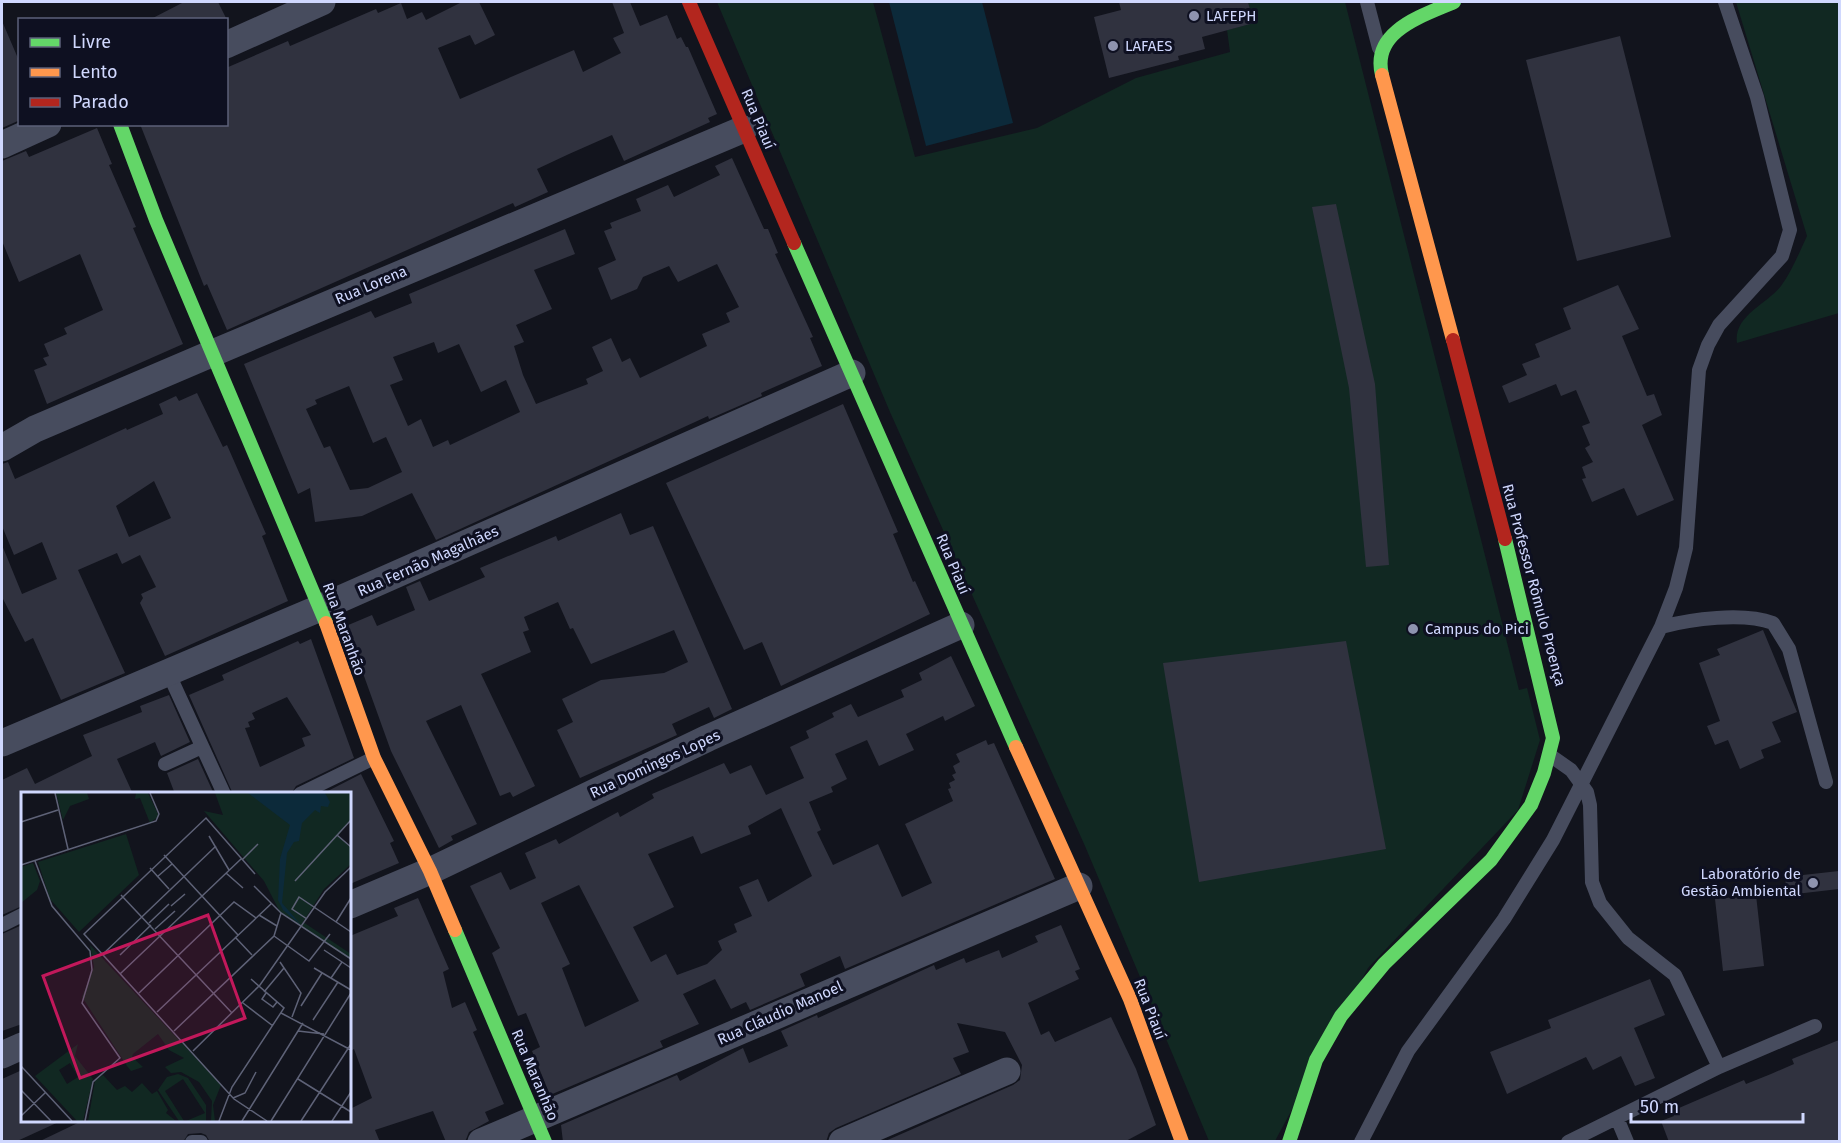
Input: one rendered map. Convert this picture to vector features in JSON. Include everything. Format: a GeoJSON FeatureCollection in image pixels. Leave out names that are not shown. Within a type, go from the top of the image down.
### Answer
{"type":"FeatureCollection","features":[{"type":"Feature","properties":{"kind":"street"},"geometry":{"type":"LineString","coordinates":[[228,44],[322,2]]}},
{"type":"Feature","properties":{"kind":"street","name":"Rua Piauí"},"geometry":{"type":"LineString","coordinates":[[689,2],[961,624],[1130,999],[1173,1138]]}},
{"type":"Feature","properties":{"kind":"street"},"geometry":{"type":"LineString","coordinates":[[1380,53],[1400,29],[1454,2]]}},
{"type":"Feature","properties":{"kind":"street","name":"Rua Professor Rômulo Proença"},"geometry":{"type":"LineString","coordinates":[[1289,1142],[1299,1105],[1323,1047],[1340,1018],[1391,957],[1459,895],[1508,842],[1525,818],[1551,756],[1553,738],[1539,664],[1381,69],[1380,53]]}},
{"type":"Feature","properties":{"kind":"street"},"geometry":{"type":"LineString","coordinates":[[2,145],[44,126]]}},
{"type":"Feature","properties":{"kind":"street","name":"Rua Maranhão"},"geometry":{"type":"LineString","coordinates":[[121,126],[156,220],[320,608],[374,758],[430,872],[541,1131]]}},
{"type":"Feature","properties":{"kind":"street","name":"Rua Lorena"},"geometry":{"type":"LineString","coordinates":[[2,448],[35,429],[744,129]]}},
{"type":"Feature","properties":{"kind":"street","name":"Rua Fernão Magalhães"},"geometry":{"type":"LineString","coordinates":[[2,743],[320,608],[852,373]]}},
{"type":"Feature","properties":{"kind":"street","name":"Rua Domingos Lopes"},"geometry":{"type":"LineString","coordinates":[[351,905],[430,872],[708,738],[961,624]]}},
{"type":"Feature","properties":{"kind":"street","name":"Rua Cláudio Manoel"},"geometry":{"type":"LineString","coordinates":[[481,1142],[541,1131],[813,998],[1078,886]]}},
{"type":"Feature","properties":{"kind":"street"},"geometry":{"type":"LineString","coordinates":[[2,1055],[21,1046]]}},
{"type":"Feature","properties":{"kind":"street"},"geometry":{"type":"LineString","coordinates":[[842,1142],[1007,1071]]}},
{"type":"Feature","properties":{"kind":"lane"},"geometry":{"type":"LineString","coordinates":[[1367,2],[1380,53]]}},
{"type":"Feature","properties":{"kind":"lane"},"geometry":{"type":"LineString","coordinates":[[1361,1142],[1408,1051],[1504,919],[1552,840],[1661,627],[1676,588],[1686,548],[1699,370],[1708,345],[1719,325],[1782,256],[1790,230],[1757,97],[1725,2]]}},
{"type":"Feature","properties":{"kind":"lane"},"geometry":{"type":"LineString","coordinates":[[1661,627],[1686,621],[1757,618],[1773,622],[1789,649],[1826,782]]}},
{"type":"Feature","properties":{"kind":"lane"},"geometry":{"type":"LineString","coordinates":[[168,672],[223,792]]}},
{"type":"Feature","properties":{"kind":"lane"},"geometry":{"type":"LineString","coordinates":[[165,764],[202,747]]}},
{"type":"Feature","properties":{"kind":"lane"},"geometry":{"type":"LineString","coordinates":[[1551,756],[1571,770],[1582,782],[1590,805],[1592,882],[1600,903],[1628,938],[1676,975],[1719,1067]]}},
{"type":"Feature","properties":{"kind":"lane"},"geometry":{"type":"LineString","coordinates":[[304,792],[374,758]]}},
{"type":"Feature","properties":{"kind":"lane"},"geometry":{"type":"LineString","coordinates":[[2,925],[21,916]]}},
{"type":"Feature","properties":{"kind":"lane"},"geometry":{"type":"LineString","coordinates":[[1568,1142],[1719,1067],[1815,1026]]}},
{"type":"Feature","properties":{"kind":"lane"},"geometry":{"type":"LineString","coordinates":[[1617,1118],[1627,1142]]}},
{"type":"Feature","properties":{"kind":"lane"},"geometry":{"type":"LineString","coordinates":[[192,1142],[201,1142]]}},
{"type":"Feature","properties":{"kind":"green space"},"geometry":{"type":"Polygon","coordinates":[[[717,2],[873,2],[915,157],[1037,128],[1136,78],[1230,52],[1227,30],[1254,23],[1248,2],[1345,2],[1519,690],[1527,688],[1540,740],[1518,810],[1368,968],[1275,1141],[1209,1141],[1085,846],[890,412],[717,2]]]}},
{"type":"Feature","properties":{"kind":"green space"},"geometry":{"type":"Polygon","coordinates":[[[1736,2],[1840,2],[1839,313],[1737,343],[1740,325],[1752,311],[1781,286],[1807,236],[1736,2]]]}},
{"type":"Feature","properties":{"kind":"water"},"geometry":{"type":"Polygon","coordinates":[[[889,2],[982,2],[1013,123],[926,146],[889,2]]]}},
{"type":"Feature","properties":{"kind":"building"},"geometry":{"type":"Polygon","coordinates":[[[184,2],[218,2],[226,18],[153,18],[184,2]]]}},
{"type":"Feature","properties":{"kind":"building"},"geometry":{"type":"Polygon","coordinates":[[[462,2],[479,2],[495,35],[475,45],[470,35],[438,48],[460,99],[574,50],[583,72],[621,53],[613,38],[624,33],[612,2],[630,2],[640,26],[667,15],[677,39],[681,37],[688,47],[717,114],[708,118],[710,122],[624,161],[612,135],[537,169],[548,192],[515,207],[513,203],[227,330],[207,284],[204,286],[141,126],[228,126],[228,67],[288,41],[290,46],[376,9],[378,13],[401,3],[407,19],[422,12],[426,20],[462,2]]]}},
{"type":"Feature","properties":{"kind":"building"},"geometry":{"type":"Polygon","coordinates":[[[1119,2],[1248,2],[1254,23],[1202,37],[1205,49],[1178,56],[1179,60],[1109,78],[1094,17],[1121,10],[1119,2]]]}},
{"type":"Feature","properties":{"kind":"building"},"geometry":{"type":"Polygon","coordinates":[[[2,21],[18,58],[18,121],[2,128],[2,21]]]}},
{"type":"Feature","properties":{"kind":"building"},"geometry":{"type":"Polygon","coordinates":[[[1620,36],[1671,237],[1577,261],[1526,60],[1620,36]]]}},
{"type":"Feature","properties":{"kind":"building"},"geometry":{"type":"Polygon","coordinates":[[[97,128],[112,164],[109,165],[136,227],[133,228],[183,344],[47,404],[34,370],[47,365],[43,358],[49,356],[44,344],[67,334],[64,328],[103,310],[80,254],[19,282],[2,241],[2,161],[26,151],[29,157],[97,128]]]}},
{"type":"Feature","properties":{"kind":"building"},"geometry":{"type":"Polygon","coordinates":[[[732,158],[764,229],[768,229],[778,253],[775,254],[813,337],[810,338],[822,366],[761,393],[762,396],[709,419],[708,416],[436,540],[412,493],[362,516],[315,522],[310,488],[298,494],[244,364],[371,311],[375,318],[412,303],[409,294],[565,229],[575,254],[534,270],[552,309],[516,325],[524,342],[514,346],[523,375],[536,404],[588,384],[586,379],[603,371],[592,347],[611,338],[622,362],[630,358],[640,378],[707,346],[702,334],[730,322],[726,313],[739,307],[717,264],[678,282],[669,266],[643,277],[637,289],[611,300],[598,268],[616,260],[604,231],[612,228],[610,223],[641,211],[636,199],[668,185],[674,197],[720,175],[715,166],[732,158]],[[434,342],[393,357],[403,380],[390,385],[408,426],[421,419],[433,447],[448,440],[450,445],[520,412],[506,380],[481,392],[459,344],[438,353],[434,342]],[[349,386],[315,400],[317,404],[306,409],[324,448],[330,446],[350,490],[368,488],[402,472],[386,437],[373,443],[349,386]]]}},
{"type":"Feature","properties":{"kind":"building"},"geometry":{"type":"Polygon","coordinates":[[[1336,204],[1375,384],[1389,565],[1366,567],[1349,388],[1312,207],[1336,204]]]}},
{"type":"Feature","properties":{"kind":"building"},"geometry":{"type":"Polygon","coordinates":[[[1618,285],[1639,329],[1622,336],[1647,396],[1654,394],[1662,415],[1642,425],[1674,500],[1637,516],[1624,488],[1592,502],[1582,479],[1586,478],[1582,467],[1593,462],[1585,448],[1590,445],[1582,426],[1590,423],[1576,390],[1561,396],[1556,384],[1509,403],[1502,386],[1527,375],[1522,364],[1540,357],[1535,344],[1571,329],[1563,308],[1618,285]]]}},
{"type":"Feature","properties":{"kind":"building"},"geometry":{"type":"Polygon","coordinates":[[[197,393],[223,447],[227,445],[266,534],[262,536],[288,601],[165,656],[140,603],[143,598],[141,594],[156,587],[140,555],[122,564],[117,553],[78,570],[125,673],[61,700],[33,638],[25,642],[2,597],[2,545],[22,594],[57,579],[42,542],[14,555],[2,526],[2,464],[8,462],[15,479],[126,428],[127,430],[163,414],[159,404],[176,396],[179,401],[197,393]],[[154,481],[116,506],[129,537],[171,518],[154,481]]]}},
{"type":"Feature","properties":{"kind":"building"},"geometry":{"type":"Polygon","coordinates":[[[843,404],[898,532],[893,534],[913,582],[915,581],[930,614],[781,686],[762,642],[744,650],[666,483],[843,404]]]}},
{"type":"Feature","properties":{"kind":"building"},"geometry":{"type":"Polygon","coordinates":[[[621,513],[630,535],[653,526],[732,709],[714,718],[709,707],[672,724],[677,735],[580,778],[557,730],[573,722],[562,699],[601,680],[664,673],[688,662],[674,630],[591,664],[573,628],[570,629],[558,602],[524,617],[529,630],[523,632],[531,652],[481,674],[535,786],[513,797],[510,792],[500,796],[461,705],[426,721],[477,824],[451,836],[453,840],[439,848],[391,751],[346,626],[372,615],[377,626],[415,610],[406,587],[420,581],[429,601],[485,577],[480,568],[556,536],[558,541],[621,513]]]}},
{"type":"Feature","properties":{"kind":"building"},"geometry":{"type":"Polygon","coordinates":[[[1763,630],[1797,712],[1772,722],[1781,742],[1761,750],[1764,758],[1740,769],[1728,740],[1715,745],[1707,726],[1720,721],[1699,663],[1720,655],[1717,649],[1763,630]]]}},
{"type":"Feature","properties":{"kind":"building"},"geometry":{"type":"Polygon","coordinates":[[[311,639],[354,758],[296,786],[292,792],[232,792],[189,695],[224,680],[222,675],[298,641],[300,644],[311,639]],[[287,697],[252,713],[255,719],[248,722],[250,727],[245,728],[260,767],[305,746],[302,738],[311,735],[287,697]]]}},
{"type":"Feature","properties":{"kind":"building"},"geometry":{"type":"Polygon","coordinates":[[[1346,641],[1386,849],[1199,882],[1163,663],[1346,641]]]}},
{"type":"Feature","properties":{"kind":"building"},"geometry":{"type":"Polygon","coordinates":[[[951,656],[975,706],[945,721],[943,716],[906,734],[914,750],[879,766],[867,740],[835,754],[847,779],[831,787],[833,792],[809,802],[821,830],[817,832],[833,865],[878,844],[902,897],[932,883],[905,824],[953,801],[948,789],[951,788],[949,783],[955,780],[952,775],[956,773],[953,766],[960,762],[956,754],[986,740],[988,745],[994,743],[1055,879],[845,969],[840,956],[800,974],[805,986],[750,1010],[746,1002],[731,1009],[715,979],[683,994],[699,1024],[660,1041],[663,1047],[550,1095],[532,1051],[540,1047],[526,1013],[518,1016],[492,953],[500,948],[470,886],[501,872],[510,890],[536,878],[525,853],[556,839],[559,844],[618,812],[620,817],[654,798],[652,794],[724,763],[730,774],[751,765],[766,795],[804,778],[790,747],[809,738],[806,731],[834,717],[832,713],[851,704],[858,717],[904,697],[901,690],[922,680],[919,673],[951,656]],[[781,808],[748,826],[751,834],[701,854],[693,836],[648,854],[674,907],[633,927],[651,962],[666,954],[677,975],[707,964],[722,950],[718,941],[737,932],[734,924],[752,916],[739,887],[758,879],[768,902],[812,876],[781,808]],[[579,885],[541,903],[570,964],[562,968],[585,1027],[639,1001],[579,885]]]}},
{"type":"Feature","properties":{"kind":"building"},"geometry":{"type":"Polygon","coordinates":[[[169,695],[190,742],[161,756],[155,742],[117,759],[132,792],[21,792],[21,906],[2,915],[2,780],[27,768],[35,784],[92,756],[83,735],[142,712],[140,706],[169,695]]]}},
{"type":"Feature","properties":{"kind":"building"},"geometry":{"type":"Polygon","coordinates":[[[198,759],[213,792],[174,792],[167,773],[198,759]]]}},
{"type":"Feature","properties":{"kind":"building"},"geometry":{"type":"Polygon","coordinates":[[[361,774],[394,841],[390,843],[399,863],[351,884],[351,792],[326,792],[361,774]]]}},
{"type":"Feature","properties":{"kind":"building","name":"Laboratório de Gestão Ambiental"},"geometry":{"type":"Polygon","coordinates":[[[1839,871],[1839,889],[1787,895],[1785,877],[1839,871]]]}},
{"type":"Feature","properties":{"kind":"building"},"geometry":{"type":"Polygon","coordinates":[[[1756,895],[1764,966],[1723,971],[1715,899],[1756,895]]]}},
{"type":"Feature","properties":{"kind":"building"},"geometry":{"type":"Polygon","coordinates":[[[418,898],[449,969],[443,972],[452,1008],[465,1002],[477,1030],[473,1032],[504,1104],[485,1112],[489,1121],[469,1132],[465,1142],[446,1142],[433,1111],[375,1130],[380,1142],[210,1142],[206,1135],[201,1133],[188,1134],[183,1142],[38,1142],[80,1122],[351,1122],[351,1108],[372,1098],[354,1049],[351,1050],[351,936],[398,916],[394,908],[418,898]]]}},
{"type":"Feature","properties":{"kind":"building"},"geometry":{"type":"Polygon","coordinates":[[[21,925],[21,1024],[2,1031],[2,934],[21,925]]]}},
{"type":"Feature","properties":{"kind":"building"},"geometry":{"type":"Polygon","coordinates":[[[1061,925],[1080,969],[1075,971],[1079,979],[1028,1003],[1041,1035],[1049,1031],[1055,1042],[1111,1017],[1136,1069],[1156,1125],[1124,1142],[883,1142],[1020,1080],[1022,1065],[1005,1032],[957,1023],[969,1052],[953,1058],[961,1074],[836,1128],[829,1133],[826,1142],[563,1142],[561,1125],[677,1075],[680,1081],[743,1048],[749,1063],[788,1046],[781,1031],[817,1015],[818,1018],[934,965],[936,970],[964,958],[966,963],[999,950],[1002,958],[1038,942],[1035,936],[1061,925]]]}},
{"type":"Feature","properties":{"kind":"building"},"geometry":{"type":"Polygon","coordinates":[[[1650,979],[1665,1015],[1634,1028],[1655,1078],[1635,1086],[1621,1056],[1593,1070],[1586,1057],[1507,1094],[1490,1052],[1551,1028],[1548,1020],[1650,979]]]}},
{"type":"Feature","properties":{"kind":"building"},"geometry":{"type":"Polygon","coordinates":[[[1839,1040],[1839,1142],[1669,1142],[1661,1121],[1674,1116],[1672,1111],[1744,1080],[1746,1084],[1771,1074],[1794,1064],[1792,1059],[1839,1040]]]}},
{"type":"Feature","properties":{"kind":"building"},"geometry":{"type":"Polygon","coordinates":[[[21,1070],[21,1122],[59,1122],[15,1142],[2,1142],[2,1079],[21,1070]]]}},
{"type":"Feature","properties":{"kind":"traffic: fast"},"geometry":{"type":"LineString","coordinates":[[1382,75],[1381,60],[1384,47],[1392,36],[1414,20],[1454,2]]}},
{"type":"Feature","properties":{"kind":"traffic: fast"},"geometry":{"type":"LineString","coordinates":[[121,126],[156,220],[326,623]]}},
{"type":"Feature","properties":{"kind":"traffic: fast"},"geometry":{"type":"LineString","coordinates":[[794,243],[1016,747]]}},
{"type":"Feature","properties":{"kind":"traffic: fast"},"geometry":{"type":"LineString","coordinates":[[1289,1142],[1316,1060],[1341,1016],[1384,964],[1491,860],[1531,805],[1544,773],[1553,738],[1505,539]]}},
{"type":"Feature","properties":{"kind":"traffic: fast"},"geometry":{"type":"LineString","coordinates":[[455,930],[545,1142]]}},
{"type":"Feature","properties":{"kind":"traffic: slow"},"geometry":{"type":"LineString","coordinates":[[1382,75],[1453,340]]}},
{"type":"Feature","properties":{"kind":"traffic: slow"},"geometry":{"type":"LineString","coordinates":[[326,623],[374,758],[430,871],[455,930]]}},
{"type":"Feature","properties":{"kind":"traffic: slow"},"geometry":{"type":"LineString","coordinates":[[1016,747],[1130,999],[1182,1142]]}},
{"type":"Feature","properties":{"kind":"traffic: jam"},"geometry":{"type":"LineString","coordinates":[[689,2],[794,243]]}},
{"type":"Feature","properties":{"kind":"traffic: jam"},"geometry":{"type":"LineString","coordinates":[[1453,340],[1505,539]]}},
{"type":"Feature","properties":{"kind":"place","name":"LAFEPH"},"geometry":{"type":"Point","coordinates":[1194,16]}},
{"type":"Feature","properties":{"kind":"place","name":"LAFAES"},"geometry":{"type":"Point","coordinates":[1113,46]}},
{"type":"Feature","properties":{"kind":"place","name":"Campus do Pici"},"geometry":{"type":"Point","coordinates":[1413,629]}},
{"type":"Feature","properties":{"kind":"place","name":"Laboratório de Gestão Ambiental"},"geometry":{"type":"Point","coordinates":[1813,883]}}]}
